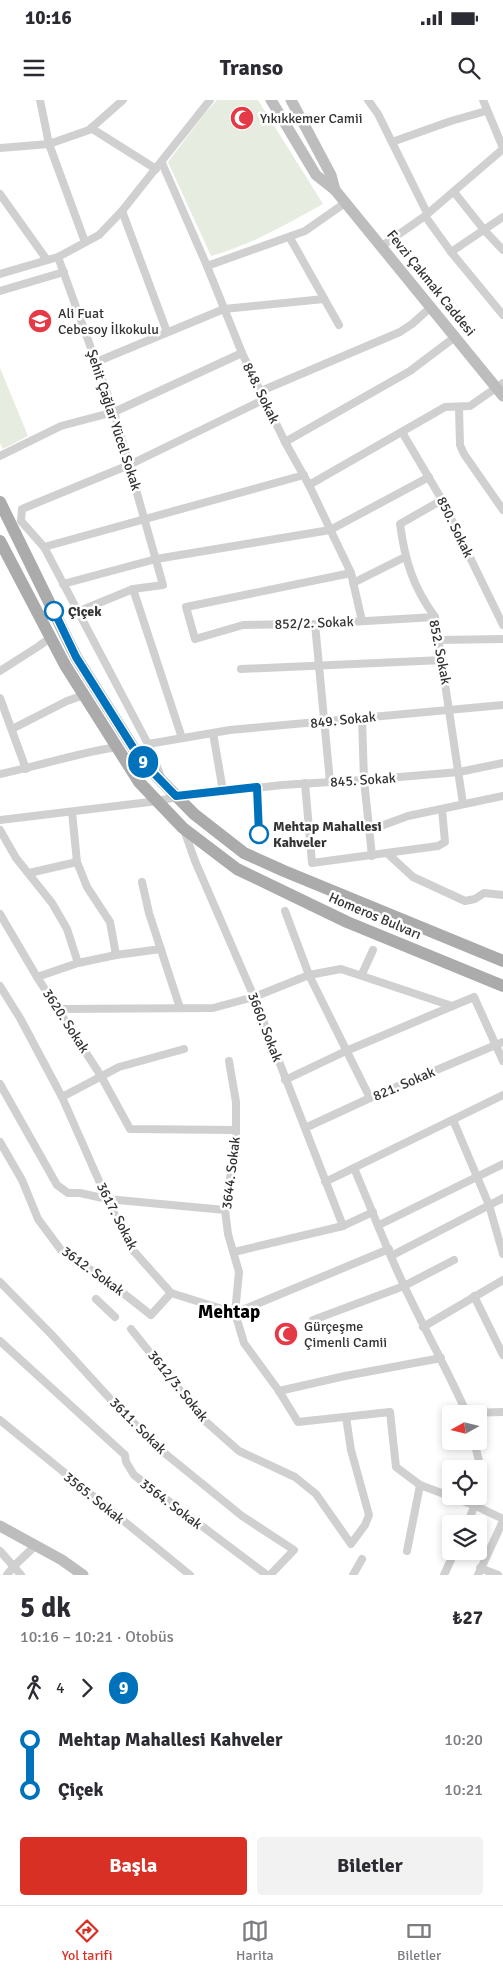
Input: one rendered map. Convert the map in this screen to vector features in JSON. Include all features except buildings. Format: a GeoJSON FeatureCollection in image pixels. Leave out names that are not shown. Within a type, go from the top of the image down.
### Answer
{"type":"FeatureCollection","features":[{"type":"Feature","properties":{"kind":"main road","name":"Fevzi Çakmak Caddesi"},"geometry":{"type":"LineString","coordinates":[[271,100],[316,175],[335,190],[455,337],[501,389]]}},
{"type":"Feature","properties":{"kind":"main road","name":"Fevzi Çakmak Caddesi"},"geometry":{"type":"LineString","coordinates":[[291,100],[331,175],[335,190]]}},
{"type":"Feature","properties":{"kind":"main road","name":"Homeros Bulvarı"},"geometry":{"type":"LineString","coordinates":[[0,502],[76,657],[141,760],[194,814],[244,854],[503,961]]}},
{"type":"Feature","properties":{"kind":"main road","name":"Homeros Bulvarı"},"geometry":{"type":"LineString","coordinates":[[0,541],[5,562],[84,695],[139,782],[183,828],[236,869],[347,922],[503,986]]}},
{"type":"Feature","properties":{"kind":"main road"},"geometry":{"type":"LineString","coordinates":[[0,1526],[62,1560],[83,1575]]}},
{"type":"Feature","properties":{"kind":"street"},"geometry":{"type":"LineString","coordinates":[[40,100],[49,144],[85,242]]}},
{"type":"Feature","properties":{"kind":"street"},"geometry":{"type":"LineString","coordinates":[[0,148],[49,144],[91,128],[123,100]]}},
{"type":"Feature","properties":{"kind":"street"},"geometry":{"type":"LineString","coordinates":[[0,274],[58,257],[99,235],[122,211],[159,166],[210,100]]}},
{"type":"Feature","properties":{"kind":"street"},"geometry":{"type":"LineString","coordinates":[[368,100],[378,114],[426,215],[451,252],[503,315]]}},
{"type":"Feature","properties":{"kind":"street"},"geometry":{"type":"LineString","coordinates":[[382,246],[426,215],[503,149],[483,100]]}},
{"type":"Feature","properties":{"kind":"street"},"geometry":{"type":"LineString","coordinates":[[392,142],[486,111]]}},
{"type":"Feature","properties":{"kind":"street"},"geometry":{"type":"LineString","coordinates":[[91,128],[159,166]]}},
{"type":"Feature","properties":{"kind":"street","name":"848. Sokak"},"geometry":{"type":"LineString","coordinates":[[159,166],[208,266],[242,353],[285,442],[309,485],[350,573],[362,621]]}},
{"type":"Feature","properties":{"kind":"street"},"geometry":{"type":"LineString","coordinates":[[454,192],[503,250]]}},
{"type":"Feature","properties":{"kind":"street"},"geometry":{"type":"LineString","coordinates":[[0,194],[47,260]]}},
{"type":"Feature","properties":{"kind":"street"},"geometry":{"type":"LineString","coordinates":[[208,266],[290,238],[305,231],[345,203]]}},
{"type":"Feature","properties":{"kind":"street"},"geometry":{"type":"LineString","coordinates":[[122,211],[167,332]]}},
{"type":"Feature","properties":{"kind":"street"},"geometry":{"type":"LineString","coordinates":[[451,252],[485,231],[503,217]]}},
{"type":"Feature","properties":{"kind":"street"},"geometry":{"type":"LineString","coordinates":[[290,238],[339,325]]}},
{"type":"Feature","properties":{"kind":"street","name":"Şehit Çağlar Yücel Sokak"},"geometry":{"type":"LineString","coordinates":[[58,257],[114,412],[163,585],[133,589]]}},
{"type":"Feature","properties":{"kind":"street"},"geometry":{"type":"LineString","coordinates":[[0,291],[64,272]]}},
{"type":"Feature","properties":{"kind":"street"},"geometry":{"type":"LineString","coordinates":[[96,362],[224,309],[324,299]]}},
{"type":"Feature","properties":{"kind":"street"},"geometry":{"type":"LineString","coordinates":[[261,391],[400,332],[431,307]]}},
{"type":"Feature","properties":{"kind":"street"},"geometry":{"type":"LineString","coordinates":[[285,442],[410,371],[455,337]]}},
{"type":"Feature","properties":{"kind":"street"},"geometry":{"type":"LineString","coordinates":[[0,456],[60,426],[114,412],[242,353]]}},
{"type":"Feature","properties":{"kind":"street"},"geometry":{"type":"LineString","coordinates":[[309,485],[445,407],[470,406],[501,389]]}},
{"type":"Feature","properties":{"kind":"street"},"geometry":{"type":"LineString","coordinates":[[163,784],[148,744],[44,547],[21,521],[22,509],[129,465],[265,399]]}},
{"type":"Feature","properties":{"kind":"street"},"geometry":{"type":"LineString","coordinates":[[459,407],[460,445],[464,454],[503,510]]}},
{"type":"Feature","properties":{"kind":"street","name":"850. Sokak"},"geometry":{"type":"LineString","coordinates":[[402,432],[442,500],[503,625]]}},
{"type":"Feature","properties":{"kind":"street"},"geometry":{"type":"LineString","coordinates":[[44,547],[304,475]]}},
{"type":"Feature","properties":{"kind":"street"},"geometry":{"type":"LineString","coordinates":[[63,584],[156,559],[330,530],[429,477]]}},
{"type":"Feature","properties":{"kind":"street","name":"852. Sokak"},"geometry":{"type":"LineString","coordinates":[[442,500],[400,524],[405,557],[422,599],[435,617],[451,709],[463,804]]}},
{"type":"Feature","properties":{"kind":"street"},"geometry":{"type":"LineString","coordinates":[[354,583],[405,557]]}},
{"type":"Feature","properties":{"kind":"street","name":"852/2. Sokak"},"geometry":{"type":"LineString","coordinates":[[350,573],[186,607],[195,639],[243,625],[315,624],[435,617]]}},
{"type":"Feature","properties":{"kind":"street"},"geometry":{"type":"LineString","coordinates":[[77,612],[133,589],[182,738]]}},
{"type":"Feature","properties":{"kind":"street"},"geometry":{"type":"LineString","coordinates":[[315,624],[330,782]]}},
{"type":"Feature","properties":{"kind":"street"},"geometry":{"type":"LineString","coordinates":[[0,671],[50,637]]}},
{"type":"Feature","properties":{"kind":"street"},"geometry":{"type":"LineString","coordinates":[[438,640],[503,638]]}},
{"type":"Feature","properties":{"kind":"street"},"geometry":{"type":"LineString","coordinates":[[241,669],[443,660]]}},
{"type":"Feature","properties":{"kind":"street"},"geometry":{"type":"LineString","coordinates":[[12,729],[67,701],[84,695]]}},
{"type":"Feature","properties":{"kind":"street"},"geometry":{"type":"LineString","coordinates":[[0,698],[26,769]]}},
{"type":"Feature","properties":{"kind":"street","name":"849. Sokak"},"geometry":{"type":"LineString","coordinates":[[148,744],[230,730],[324,723],[503,705]]}},
{"type":"Feature","properties":{"kind":"street"},"geometry":{"type":"LineString","coordinates":[[362,718],[364,780],[372,856]]}},
{"type":"Feature","properties":{"kind":"street"},"geometry":{"type":"LineString","coordinates":[[213,734],[223,791]]}},
{"type":"Feature","properties":{"kind":"street"},"geometry":{"type":"LineString","coordinates":[[0,774],[26,769],[91,751],[117,747]]}},
{"type":"Feature","properties":{"kind":"street","name":"845. Sokak"},"geometry":{"type":"LineString","coordinates":[[0,820],[158,801],[176,796],[257,787],[459,772],[503,763]]}},
{"type":"Feature","properties":{"kind":"street"},"geometry":{"type":"LineString","coordinates":[[305,784],[312,863],[438,846],[445,842],[442,809]]}},
{"type":"Feature","properties":{"kind":"street"},"geometry":{"type":"LineString","coordinates":[[257,787],[259,834]]}},
{"type":"Feature","properties":{"kind":"street"},"geometry":{"type":"LineString","coordinates":[[370,830],[408,816],[503,796]]}},
{"type":"Feature","properties":{"kind":"street"},"geometry":{"type":"LineString","coordinates":[[72,812],[77,862],[87,886],[110,922],[116,955]]}},
{"type":"Feature","properties":{"kind":"street","name":"3660. Sokak"},"geometry":{"type":"LineString","coordinates":[[183,828],[195,861],[254,997],[343,1226]]}},
{"type":"Feature","properties":{"kind":"street"},"geometry":{"type":"LineString","coordinates":[[0,830],[16,858],[52,903],[67,929],[78,963]]}},
{"type":"Feature","properties":{"kind":"street"},"geometry":{"type":"LineString","coordinates":[[387,853],[413,877],[465,902],[475,899],[484,893],[503,895]]}},
{"type":"Feature","properties":{"kind":"street"},"geometry":{"type":"LineString","coordinates":[[29,873],[77,862]]}},
{"type":"Feature","properties":{"kind":"street"},"geometry":{"type":"LineString","coordinates":[[142,882],[180,1008]]}},
{"type":"Feature","properties":{"kind":"street"},"geometry":{"type":"LineString","coordinates":[[286,911],[309,975],[370,1098]]}},
{"type":"Feature","properties":{"kind":"street","name":"3620. Sokak"},"geometry":{"type":"LineString","coordinates":[[0,914],[37,977],[101,1076],[130,1129],[236,1130]]}},
{"type":"Feature","properties":{"kind":"street"},"geometry":{"type":"LineString","coordinates":[[37,977],[78,963],[116,955],[161,949]]}},
{"type":"Feature","properties":{"kind":"street"},"geometry":{"type":"LineString","coordinates":[[362,974],[373,950]]}},
{"type":"Feature","properties":{"kind":"street"},"geometry":{"type":"LineString","coordinates":[[58,1009],[213,1008],[254,997],[309,975],[341,969],[362,974],[452,1006]]}},
{"type":"Feature","properties":{"kind":"street","name":"3617. Sokak"},"geometry":{"type":"LineString","coordinates":[[0,986],[20,1018],[62,1097],[107,1200],[131,1248],[171,1293]]}},
{"type":"Feature","properties":{"kind":"street"},"geometry":{"type":"LineString","coordinates":[[285,1080],[346,1051],[474,997],[503,1061]]}},
{"type":"Feature","properties":{"kind":"street","name":"821. Sokak"},"geometry":{"type":"LineString","coordinates":[[305,1128],[370,1098],[503,1042]]}},
{"type":"Feature","properties":{"kind":"street"},"geometry":{"type":"LineString","coordinates":[[62,1097],[119,1067],[184,1049]]}},
{"type":"Feature","properties":{"kind":"street","name":"3644. Sokak"},"geometry":{"type":"LineString","coordinates":[[228,1061],[236,1102],[236,1142],[226,1210],[228,1234],[239,1272],[235,1313]]}},
{"type":"Feature","properties":{"kind":"street"},"geometry":{"type":"LineString","coordinates":[[0,1084],[57,1185],[68,1193],[80,1193],[107,1200],[226,1210]]}},
{"type":"Feature","properties":{"kind":"street"},"geometry":{"type":"LineString","coordinates":[[325,1182],[503,1095]]}},
{"type":"Feature","properties":{"kind":"street"},"geometry":{"type":"LineString","coordinates":[[453,1120],[489,1205],[503,1254]]}},
{"type":"Feature","properties":{"kind":"street","name":"3612. Sokak"},"geometry":{"type":"LineString","coordinates":[[0,1142],[22,1180],[38,1219],[61,1250],[109,1282],[151,1314],[171,1293]]}},
{"type":"Feature","properties":{"kind":"street"},"geometry":{"type":"LineString","coordinates":[[379,1225],[503,1164]]}},
{"type":"Feature","properties":{"kind":"street"},"geometry":{"type":"LineString","coordinates":[[354,1168],[404,1286],[463,1405]]}},
{"type":"Feature","properties":{"kind":"street"},"geometry":{"type":"LineString","coordinates":[[171,1293],[235,1313],[390,1253],[503,1198]]}},
{"type":"Feature","properties":{"kind":"street"},"geometry":{"type":"LineString","coordinates":[[234,1252],[343,1226],[373,1212]]}},
{"type":"Feature","properties":{"kind":"street"},"geometry":{"type":"LineString","coordinates":[[313,1320],[404,1286],[454,1260]]}},
{"type":"Feature","properties":{"kind":"street"},"geometry":{"type":"LineString","coordinates":[[424,1328],[503,1280]]}},
{"type":"Feature","properties":{"kind":"street","name":"3611. Sokak"},"geometry":{"type":"LineString","coordinates":[[0,1282],[162,1451],[242,1516],[294,1550],[269,1575]]}},
{"type":"Feature","properties":{"kind":"street"},"geometry":{"type":"LineString","coordinates":[[474,1296],[503,1355]]}},
{"type":"Feature","properties":{"kind":"street"},"geometry":{"type":"LineString","coordinates":[[96,1299],[115,1316]]}},
{"type":"Feature","properties":{"kind":"street"},"geometry":{"type":"LineString","coordinates":[[235,1313],[244,1343],[279,1391],[298,1422],[390,1412],[396,1467],[420,1485],[476,1506],[503,1520],[479,1572],[498,1575]]}},
{"type":"Feature","properties":{"kind":"street","name":"3612/3. Sokak"},"geometry":{"type":"LineString","coordinates":[[131,1329],[204,1420],[239,1451],[295,1477],[316,1494],[352,1544],[365,1525],[369,1515],[351,1450],[346,1417]]}},
{"type":"Feature","properties":{"kind":"street"},"geometry":{"type":"LineString","coordinates":[[495,1338],[503,1335]]}},
{"type":"Feature","properties":{"kind":"street","name":"3564. Sokak"},"geometry":{"type":"LineString","coordinates":[[0,1341],[126,1455],[126,1462],[134,1476],[269,1575]]}},
{"type":"Feature","properties":{"kind":"street"},"geometry":{"type":"LineString","coordinates":[[279,1391],[345,1376],[441,1358]]}},
{"type":"Feature","properties":{"kind":"street"},"geometry":{"type":"LineString","coordinates":[[488,1412],[503,1412]]}},
{"type":"Feature","properties":{"kind":"street","name":"3565. Sokak"},"geometry":{"type":"LineString","coordinates":[[0,1420],[190,1575]]}},
{"type":"Feature","properties":{"kind":"street"},"geometry":{"type":"LineString","coordinates":[[472,1515],[482,1488],[481,1469],[476,1450]]}},
{"type":"Feature","properties":{"kind":"street"},"geometry":{"type":"LineString","coordinates":[[408,1551],[420,1485]]}},
{"type":"Feature","properties":{"kind":"street"},"geometry":{"type":"LineString","coordinates":[[7,1575],[36,1546]]}},
{"type":"Feature","properties":{"kind":"street"},"geometry":{"type":"LineString","coordinates":[[0,1551],[21,1575]]}},
{"type":"Feature","properties":{"kind":"street"},"geometry":{"type":"LineString","coordinates":[[353,1575],[362,1559]]}},
{"type":"Feature","properties":{"kind":"street"},"geometry":{"type":"LineString","coordinates":[[444,1575],[451,1560]]}},
{"type":"Feature","properties":{"kind":"shaded area"},"geometry":{"type":"Polygon","coordinates":[[[217,100],[258,100],[323,204],[255,240],[211,256],[168,162],[217,100]]]}},
{"type":"Feature","properties":{"kind":"shaded area"},"geometry":{"type":"Polygon","coordinates":[[[0,368],[28,436],[3,449],[0,443],[0,368]]]}},
{"type":"Feature","properties":{"kind":"bus line","name":"9"},"geometry":{"type":"LineString","coordinates":[[54,611],[76,657],[141,760],[163,784],[176,796],[257,787],[259,834]]}},
{"type":"Feature","properties":{"kind":"place","name":"Yıkıkkemer Camii"},"geometry":{"type":"Point","coordinates":[242,118]}},
{"type":"Feature","properties":{"kind":"place","name":"Ali Fuat Cebesoy İlkokulu"},"geometry":{"type":"Point","coordinates":[40,321]}},
{"type":"Feature","properties":{"kind":"place","name":"Çiçek"},"geometry":{"type":"Point","coordinates":[54,611]}},
{"type":"Feature","properties":{"kind":"place","name":"Mehtap Mahallesi Kahveler"},"geometry":{"type":"Point","coordinates":[259,834]}},
{"type":"Feature","properties":{"kind":"place","name":"Gürçeşme Çimenli Camii"},"geometry":{"type":"Point","coordinates":[286,1334]}},
{"type":"Feature","properties":{"kind":"district","name":"Mehtap"},"geometry":{"type":"Point","coordinates":[229,1312]}}]}
